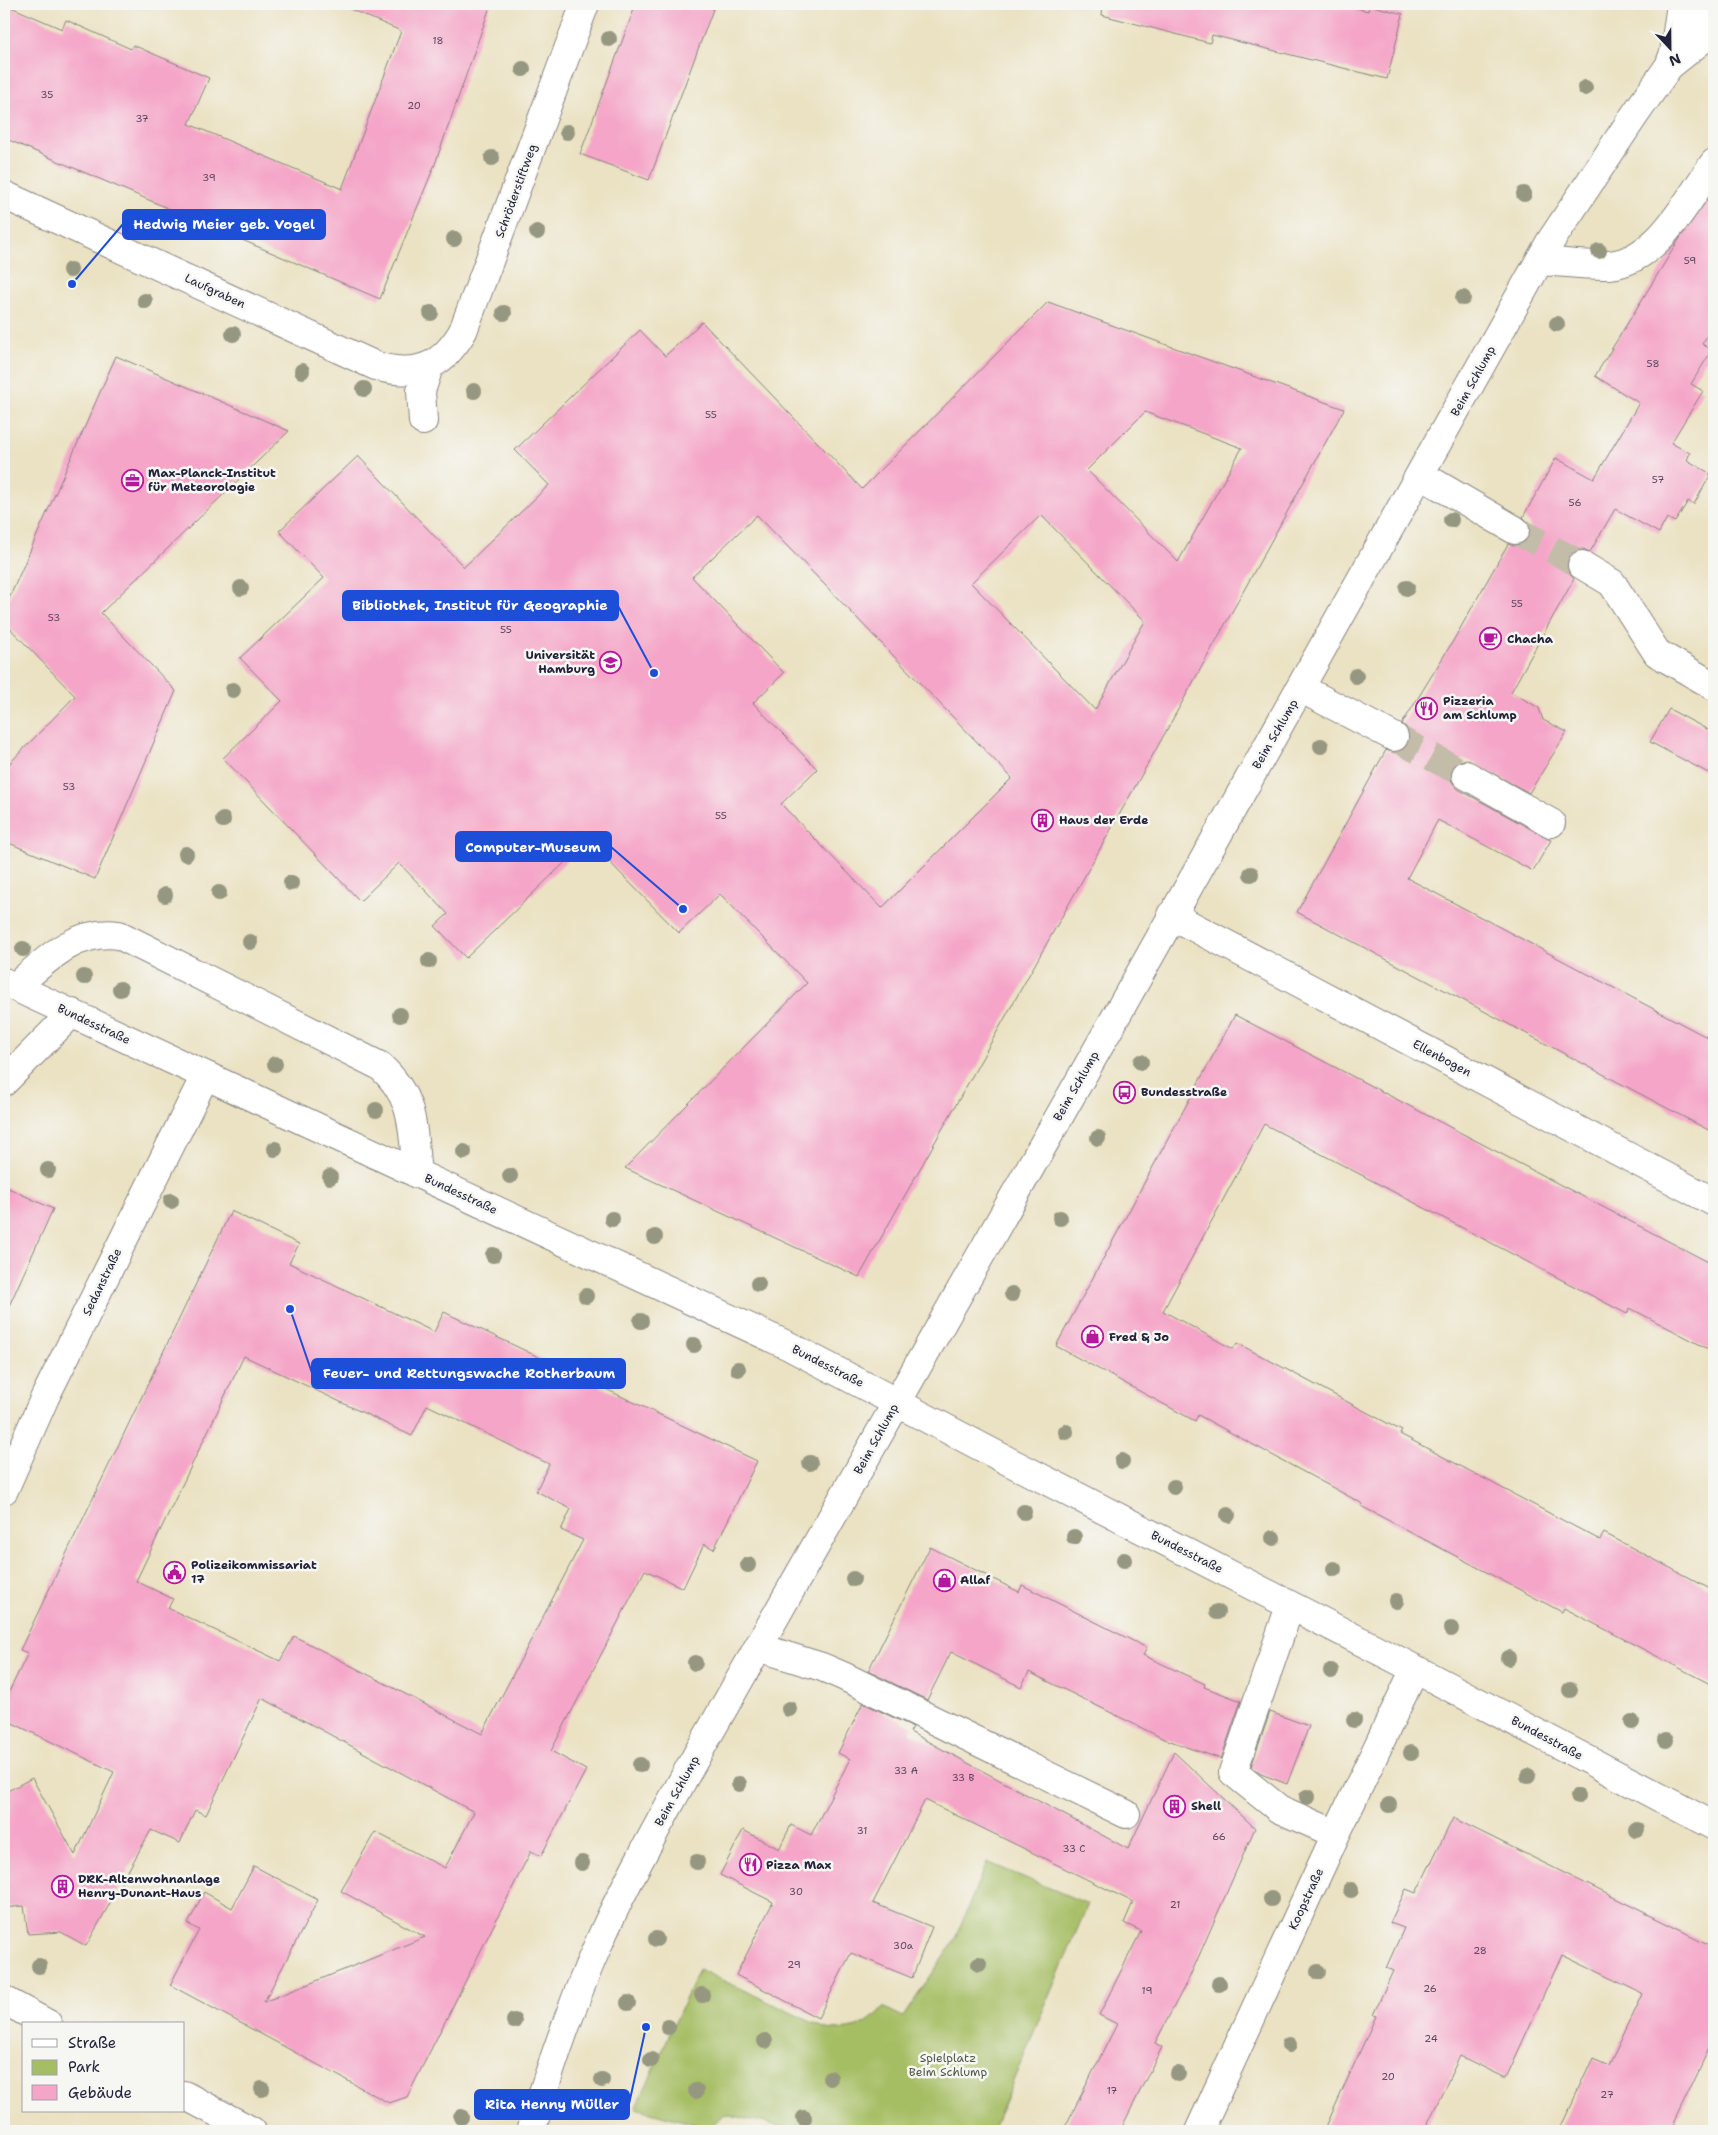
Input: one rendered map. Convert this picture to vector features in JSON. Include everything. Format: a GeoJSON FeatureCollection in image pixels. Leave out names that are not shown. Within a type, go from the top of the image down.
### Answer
{"type":"FeatureCollection","features":[{"type":"Feature","properties":{"kind":"street","name":"Schröderstiftweg"},"geometry":{"type":"LineString","coordinates":[[429,367],[455,346],[463,331],[585,4]]}},
{"type":"Feature","properties":{"kind":"street","name":"Beim Schlump"},"geometry":{"type":"LineString","coordinates":[[1669,66],[1677,36],[1681,4]]}},
{"type":"Feature","properties":{"kind":"street"},"geometry":{"type":"LineString","coordinates":[[1677,36],[1714,8]]}},
{"type":"Feature","properties":{"kind":"street","name":"Beim Schlump"},"geometry":{"type":"LineString","coordinates":[[531,2131],[571,2009],[598,1944],[633,1872],[758,1648],[1171,915],[1302,689],[1540,261],[1568,214],[1669,66],[1714,30]]}},
{"type":"Feature","properties":{"kind":"street"},"geometry":{"type":"LineString","coordinates":[[1540,261],[1609,265],[1625,262],[1638,256],[1660,238],[1714,163]]}},
{"type":"Feature","properties":{"kind":"street","name":"Laufgraben"},"geometry":{"type":"LineString","coordinates":[[4,195],[376,366],[392,371],[410,371],[429,367]]}},
{"type":"Feature","properties":{"kind":"street"},"geometry":{"type":"LineString","coordinates":[[423,421],[421,391],[429,367]]}},
{"type":"Feature","properties":{"kind":"street"},"geometry":{"type":"LineString","coordinates":[[1420,474],[1515,530]]}},
{"type":"Feature","properties":{"kind":"street"},"geometry":{"type":"LineString","coordinates":[[1582,565],[1612,583],[1657,653],[1714,686]]}},
{"type":"Feature","properties":{"kind":"street"},"geometry":{"type":"LineString","coordinates":[[1302,689],[1394,737]]}},
{"type":"Feature","properties":{"kind":"street"},"geometry":{"type":"LineString","coordinates":[[1466,776],[1550,822]]}},
{"type":"Feature","properties":{"kind":"street","name":"Ellenbogen"},"geometry":{"type":"LineString","coordinates":[[1171,915],[1714,1202]]}},
{"type":"Feature","properties":{"kind":"street"},"geometry":{"type":"LineString","coordinates":[[9,985],[59,949],[90,935],[107,933],[119,935],[380,1066],[402,1092],[410,1109],[417,1174]]}},
{"type":"Feature","properties":{"kind":"street","name":"Bundesstraße"},"geometry":{"type":"LineString","coordinates":[[9,985],[789,1346],[1290,1606],[1416,1668],[1714,1826]]}},
{"type":"Feature","properties":{"kind":"street"},"geometry":{"type":"LineString","coordinates":[[4,1082],[72,1014]]}},
{"type":"Feature","properties":{"kind":"street","name":"Sedanstraße"},"geometry":{"type":"LineString","coordinates":[[4,1490],[45,1397],[205,1076]]}},
{"type":"Feature","properties":{"kind":"street"},"geometry":{"type":"LineString","coordinates":[[1290,1606],[1233,1772],[1279,1809],[1336,1834]]}},
{"type":"Feature","properties":{"kind":"street"},"geometry":{"type":"LineString","coordinates":[[758,1648],[822,1667],[843,1676],[1126,1814]]}},
{"type":"Feature","properties":{"kind":"street","name":"Koopstraße"},"geometry":{"type":"LineString","coordinates":[[1199,2131],[1336,1834],[1416,1668]]}},
{"type":"Feature","properties":{"kind":"street"},"geometry":{"type":"LineString","coordinates":[[4,2000],[44,2022]]}},
{"type":"Feature","properties":{"kind":"street"},"geometry":{"type":"LineString","coordinates":[[185,2096],[252,2131]]}},
{"type":"Feature","properties":{"kind":"green space","name":"Spielplatz Beim Schlump"},"geometry":{"type":"Polygon","coordinates":[[[987,1862],[1088,1904],[992,2131],[801,2131],[725,2114],[709,2128],[636,2108],[699,1969],[826,2029],[843,2030],[858,2027],[871,2019],[883,2007],[903,2017],[954,1941],[987,1862]]]}},
{"type":"Feature","properties":{"kind":"building"},"geometry":{"type":"Polygon","coordinates":[[[4,4],[62,29],[66,20],[131,49],[133,45],[209,78],[189,124],[342,189],[401,31],[338,4],[491,4],[435,164],[380,299],[4,138],[4,4]]]}},
{"type":"Feature","properties":{"kind":"building"},"geometry":{"type":"Polygon","coordinates":[[[636,4],[715,4],[649,180],[580,154],[636,4]]]}},
{"type":"Feature","properties":{"kind":"building"},"geometry":{"type":"Polygon","coordinates":[[[1103,4],[1340,4],[1368,11],[1369,5],[1403,14],[1387,79],[1212,35],[1210,43],[1102,15],[1103,4]]]}},
{"type":"Feature","properties":{"kind":"building"},"geometry":{"type":"Polygon","coordinates":[[[1714,190],[1714,324],[1702,344],[1712,350],[1691,384],[1703,391],[1671,443],[1690,453],[1687,460],[1711,474],[1694,504],[1688,501],[1675,522],[1667,518],[1659,533],[1615,509],[1590,552],[1583,549],[1575,551],[1568,557],[1566,564],[1568,572],[1574,579],[1511,692],[1539,708],[1543,720],[1567,732],[1529,793],[1466,759],[1458,762],[1453,767],[1450,775],[1452,782],[1458,789],[1551,840],[1533,871],[1438,820],[1407,878],[1714,1041],[1714,1133],[1297,912],[1386,750],[1395,753],[1403,750],[1408,745],[1410,736],[1407,728],[1402,724],[1453,641],[1508,544],[1514,546],[1522,544],[1529,537],[1531,531],[1529,523],[1523,517],[1556,458],[1594,479],[1639,403],[1595,376],[1680,238],[1714,190]]]}},
{"type":"Feature","properties":{"kind":"building"},"geometry":{"type":"Polygon","coordinates":[[[1048,302],[1344,409],[1159,744],[859,1277],[625,1168],[807,983],[720,894],[679,933],[588,840],[466,958],[435,926],[448,914],[399,863],[360,901],[223,758],[282,701],[240,658],[324,578],[279,531],[358,456],[464,567],[549,485],[515,450],[640,330],[665,356],[702,322],[862,489],[1048,302]],[[1145,412],[1087,470],[1178,562],[1242,448],[1145,412]],[[757,515],[692,577],[784,673],[753,703],[817,769],[781,804],[882,908],[1012,778],[757,515]],[[1041,515],[971,583],[1095,710],[1145,621],[1041,515]]]}},
{"type":"Feature","properties":{"kind":"building"},"geometry":{"type":"Polygon","coordinates":[[[116,356],[289,431],[101,613],[176,691],[95,879],[4,841],[4,769],[75,696],[4,622],[4,610],[116,356]]]}},
{"type":"Feature","properties":{"kind":"building"},"geometry":{"type":"Polygon","coordinates":[[[1669,709],[1714,733],[1714,776],[1650,742],[1669,709]]]}},
{"type":"Feature","properties":{"kind":"building"},"geometry":{"type":"Polygon","coordinates":[[[1235,1015],[1714,1265],[1714,1352],[1630,1308],[1627,1314],[1264,1124],[1163,1311],[1233,1349],[1237,1343],[1402,1431],[1400,1434],[1600,1540],[1604,1533],[1714,1591],[1714,1686],[1564,1608],[1562,1612],[1361,1506],[1363,1504],[1198,1415],[1195,1421],[1056,1346],[1235,1015]]]}},
{"type":"Feature","properties":{"kind":"building"},"geometry":{"type":"Polygon","coordinates":[[[4,1186],[53,1209],[4,1317],[4,1186]]]}},
{"type":"Feature","properties":{"kind":"building"},"geometry":{"type":"Polygon","coordinates":[[[231,1211],[299,1244],[289,1263],[434,1332],[444,1312],[757,1461],[714,1549],[704,1544],[683,1588],[645,1570],[551,1751],[586,1770],[541,1856],[531,1851],[407,2097],[389,2103],[170,1985],[199,1930],[188,1924],[204,1892],[232,1908],[254,1866],[318,1900],[264,2002],[425,1937],[341,1891],[375,1832],[445,1868],[474,1812],[262,1698],[206,1815],[195,1810],[180,1843],[151,1830],[86,1946],[61,1932],[28,1934],[24,1906],[4,1908],[4,1793],[32,1778],[75,1855],[114,1772],[4,1719],[4,1702],[28,1653],[20,1650],[231,1211]],[[244,1356],[136,1581],[173,1599],[168,1608],[280,1661],[294,1636],[482,1734],[583,1540],[561,1530],[571,1509],[536,1491],[549,1464],[427,1405],[412,1436],[244,1356]]]}},
{"type":"Feature","properties":{"kind":"building"},"geometry":{"type":"Polygon","coordinates":[[[930,1547],[1019,1592],[1022,1585],[1147,1648],[1143,1655],[1205,1684],[1204,1687],[1241,1701],[1221,1759],[1162,1738],[1029,1672],[1021,1687],[951,1652],[927,1700],[868,1671],[930,1547]]]}},
{"type":"Feature","properties":{"kind":"building"},"geometry":{"type":"Polygon","coordinates":[[[863,1703],[913,1727],[910,1732],[1128,1849],[1174,1752],[1255,1828],[1191,1974],[1155,2043],[1162,2047],[1120,2131],[1063,2131],[1117,2024],[1099,2015],[1141,1931],[1124,1923],[1133,1902],[925,1800],[873,1903],[932,1927],[912,1978],[851,1953],[818,2018],[736,1975],[773,1902],[720,1875],[743,1830],[779,1849],[791,1825],[811,1835],[850,1759],[838,1753],[863,1703]]]}},
{"type":"Feature","properties":{"kind":"building"},"geometry":{"type":"Polygon","coordinates":[[[1270,1712],[1309,1726],[1287,1784],[1261,1774],[1251,1767],[1270,1712]]]}},
{"type":"Feature","properties":{"kind":"building"},"geometry":{"type":"Polygon","coordinates":[[[1453,1818],[1714,1947],[1714,2038],[1670,2131],[1559,2131],[1593,2058],[1609,2065],[1643,1994],[1562,1955],[1506,2078],[1460,2056],[1424,2131],[1324,2131],[1376,2016],[1373,2015],[1393,1971],[1386,1968],[1404,1928],[1390,1923],[1406,1889],[1416,1893],[1453,1818]]]}},
{"type":"Feature","properties":{"kind":"tunnel"},"geometry":{"type":"LineString","coordinates":[[1515,530],[1582,565]]}},
{"type":"Feature","properties":{"kind":"tunnel"},"geometry":{"type":"LineString","coordinates":[[1394,737],[1466,775]]}},
{"type":"Feature","properties":{"kind":"place","name":"Hedwig Meier geb. Vogel"},"geometry":{"type":"Point","coordinates":[72,284]}},
{"type":"Feature","properties":{"kind":"place","name":"Max-Planck-Institut für Meteorologie"},"geometry":{"type":"Point","coordinates":[132,480]}},
{"type":"Feature","properties":{"kind":"place","name":"Chacha"},"geometry":{"type":"Point","coordinates":[1491,639]}},
{"type":"Feature","properties":{"kind":"place","name":"Universität Hamburg"},"geometry":{"type":"Point","coordinates":[611,662]}},
{"type":"Feature","properties":{"kind":"place","name":"Bibliothek, Institut für Geographie"},"geometry":{"type":"Point","coordinates":[654,673]}},
{"type":"Feature","properties":{"kind":"place","name":"Pizzeria am Schlump"},"geometry":{"type":"Point","coordinates":[1427,708]}},
{"type":"Feature","properties":{"kind":"place","name":"Haus der Erde"},"geometry":{"type":"Point","coordinates":[1043,820]}},
{"type":"Feature","properties":{"kind":"place","name":"Computer-Museum"},"geometry":{"type":"Point","coordinates":[683,909]}},
{"type":"Feature","properties":{"kind":"place","name":"Bundesstraße"},"geometry":{"type":"Point","coordinates":[1125,1092]}},
{"type":"Feature","properties":{"kind":"place","name":"Feuer- und Rettungswache Rotherbaum"},"geometry":{"type":"Point","coordinates":[290,1309]}},
{"type":"Feature","properties":{"kind":"place","name":"Fred & Jo"},"geometry":{"type":"Point","coordinates":[1093,1337]}},
{"type":"Feature","properties":{"kind":"place","name":"Polizeikommissariat 17"},"geometry":{"type":"Point","coordinates":[175,1572]}},
{"type":"Feature","properties":{"kind":"place","name":"Allaf"},"geometry":{"type":"Point","coordinates":[944,1580]}},
{"type":"Feature","properties":{"kind":"place","name":"Shell"},"geometry":{"type":"Point","coordinates":[1175,1806]}},
{"type":"Feature","properties":{"kind":"place","name":"Pizza Max"},"geometry":{"type":"Point","coordinates":[750,1865]}},
{"type":"Feature","properties":{"kind":"place","name":"DRK-Altenwohnanlage Henry-Dunant-Haus"},"geometry":{"type":"Point","coordinates":[62,1886]}},
{"type":"Feature","properties":{"kind":"place","name":"Rita Henny Müller"},"geometry":{"type":"Point","coordinates":[646,2027]}}]}
